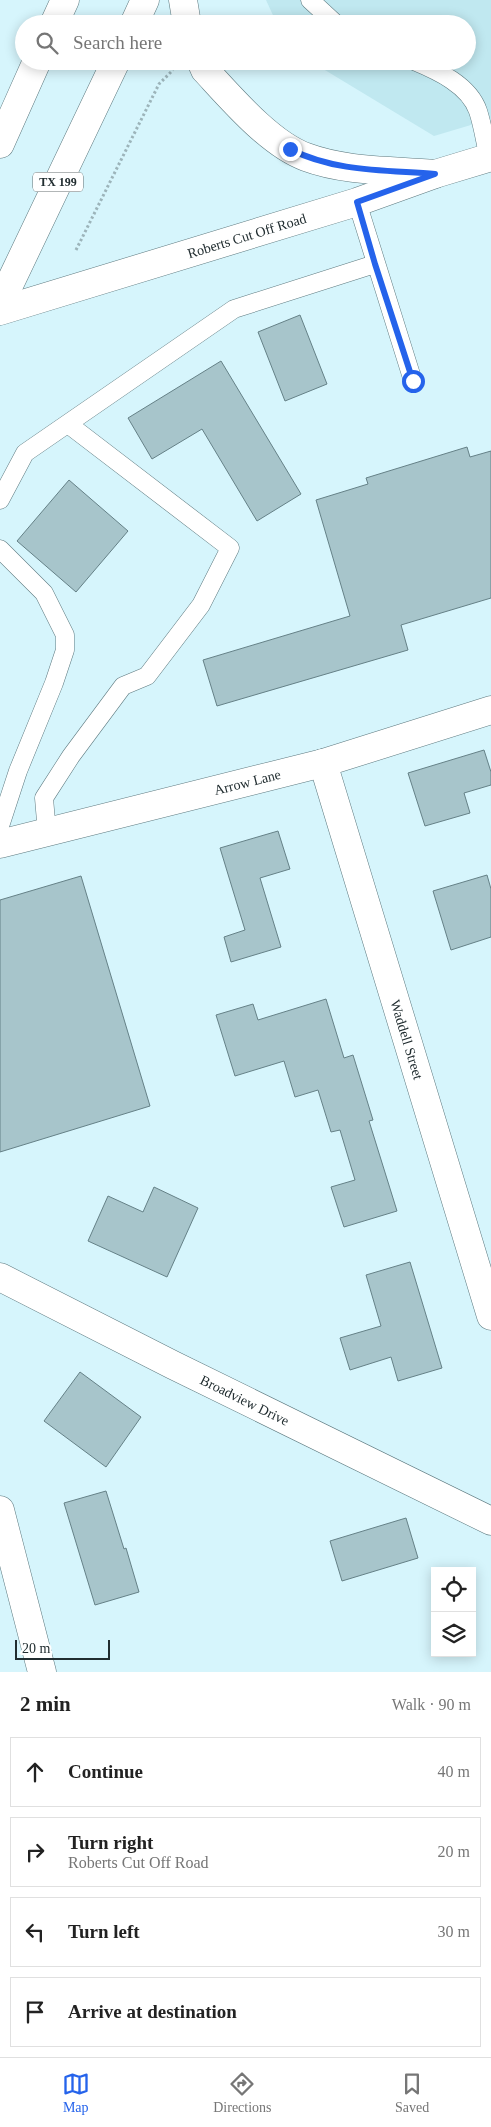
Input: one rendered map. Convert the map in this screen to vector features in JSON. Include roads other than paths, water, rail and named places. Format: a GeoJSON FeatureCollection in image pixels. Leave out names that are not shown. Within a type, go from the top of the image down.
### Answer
{"type":"FeatureCollection","features":[{"type":"Feature","properties":{"kind":"street"},"geometry":{"type":"LineString","coordinates":[[58,15],[65,0]]}},
{"type":"Feature","properties":{"kind":"street"},"geometry":{"type":"LineString","coordinates":[[138,15],[145,0]]}},
{"type":"Feature","properties":{"kind":"street"},"geometry":{"type":"LineString","coordinates":[[183,0],[186,15]]}},
{"type":"Feature","properties":{"kind":"street"},"geometry":{"type":"LineString","coordinates":[[0,144],[33,70]]}},
{"type":"Feature","properties":{"kind":"street","name":"TX 199"},"geometry":{"type":"LineString","coordinates":[[0,304],[112,70]]}},
{"type":"Feature","properties":{"kind":"street"},"geometry":{"type":"LineString","coordinates":[[205,70],[248,117],[290,149],[305,157],[335,165],[435,174]]}},
{"type":"Feature","properties":{"kind":"street","name":"Roberts Cut Off Road"},"geometry":{"type":"LineString","coordinates":[[0,311],[357,202],[435,174],[490,157]]}},
{"type":"Feature","properties":{"kind":"street","name":"Arrow Lane"},"geometry":{"type":"LineString","coordinates":[[0,844],[323,763],[491,710]]}},
{"type":"Feature","properties":{"kind":"street","name":"Waddell Street"},"geometry":{"type":"LineString","coordinates":[[323,763],[491,1316]]}},
{"type":"Feature","properties":{"kind":"street","name":"Broadview Drive"},"geometry":{"type":"LineString","coordinates":[[0,1277],[173,1365],[491,1521]]}},
{"type":"Feature","properties":{"kind":"street"},"geometry":{"type":"LineString","coordinates":[[0,1510],[42,1672]]}},
{"type":"Feature","properties":{"kind":"lane"},"geometry":{"type":"LineString","coordinates":[[310,0],[326,15]]}},
{"type":"Feature","properties":{"kind":"lane"},"geometry":{"type":"LineString","coordinates":[[436,70],[464,89],[478,109],[490,157]]}},
{"type":"Feature","properties":{"kind":"lane"},"geometry":{"type":"LineString","coordinates":[[357,202],[413,381]]}},
{"type":"Feature","properties":{"kind":"lane"},"geometry":{"type":"LineString","coordinates":[[0,500],[25,453],[234,309],[375,264]]}},
{"type":"Feature","properties":{"kind":"lane"},"geometry":{"type":"LineString","coordinates":[[47,832],[44,798],[71,756],[123,686],[147,676],[202,605],[230,548],[68,424]]}},
{"type":"Feature","properties":{"kind":"lane"},"geometry":{"type":"LineString","coordinates":[[0,549],[44,593],[65,635],[65,650],[54,683],[18,772],[0,826]]}}]}
